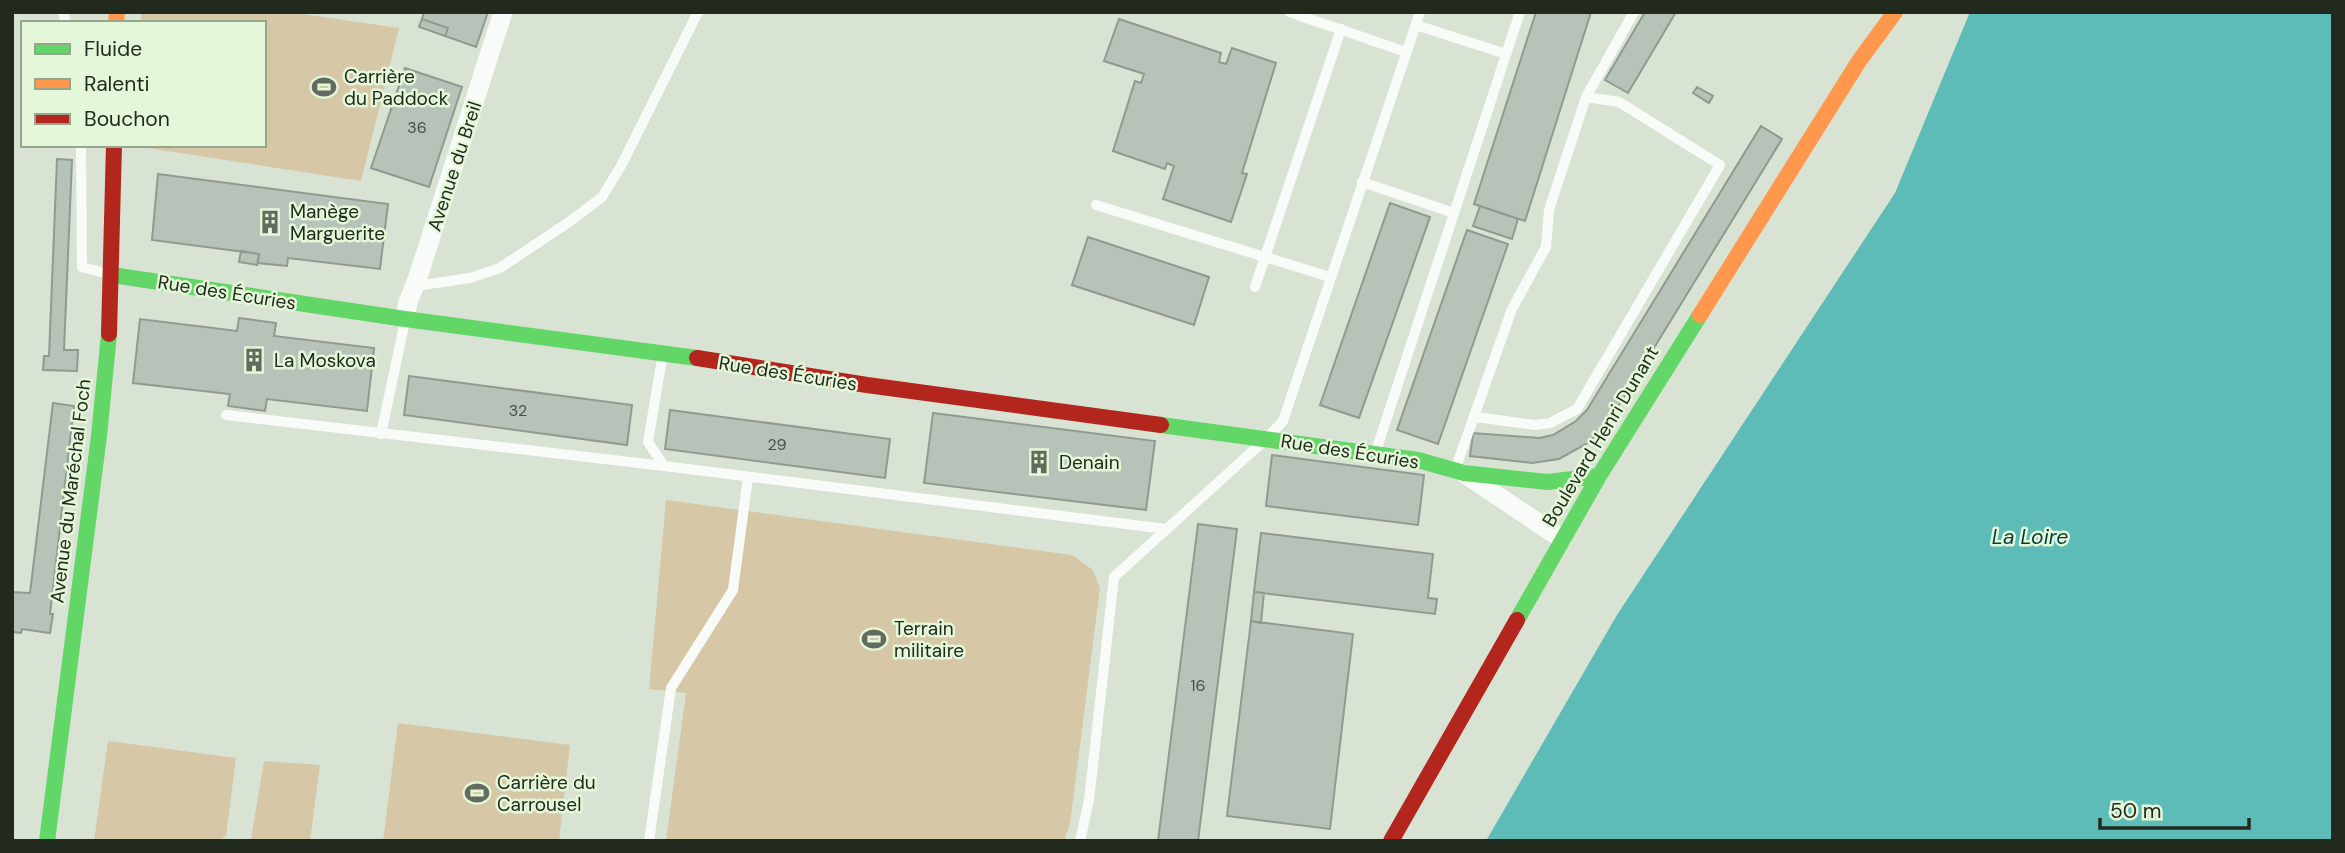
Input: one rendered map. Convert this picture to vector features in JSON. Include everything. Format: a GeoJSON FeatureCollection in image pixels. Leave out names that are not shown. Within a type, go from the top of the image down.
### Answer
{"type":"FeatureCollection","features":[{"type":"Feature","properties":{"kind":"street","name":"Avenue du Breil"},"geometry":{"type":"LineString","coordinates":[[405,319],[408,302],[503,12]]}},
{"type":"Feature","properties":{"kind":"street"},"geometry":{"type":"LineString","coordinates":[[1859,61],[1883,12]]}},
{"type":"Feature","properties":{"kind":"street"},"geometry":{"type":"LineString","coordinates":[[1859,61],[1895,12]]}},
{"type":"Feature","properties":{"kind":"street","name":"Boulevard Henri Dunant"},"geometry":{"type":"LineString","coordinates":[[1391,841],[1599,476],[1859,61]]}},
{"type":"Feature","properties":{"kind":"street","name":"Avenue du Maréchal Foch"},"geometry":{"type":"LineString","coordinates":[[47,841],[100,436],[108,355],[114,147]]}},
{"type":"Feature","properties":{"kind":"street","name":"Rue des Écuries"},"geometry":{"type":"LineString","coordinates":[[112,275],[405,319],[663,353],[867,385],[1418,460],[1460,472],[1547,482],[1599,476]]}},
{"type":"Feature","properties":{"kind":"street","name":"Rue des Écuries"},"geometry":{"type":"LineString","coordinates":[[1460,472],[1562,539]]}},
{"type":"Feature","properties":{"kind":"lane"},"geometry":{"type":"LineString","coordinates":[[414,286],[470,278],[500,268],[572,220],[601,197],[621,166],[698,12]]}},
{"type":"Feature","properties":{"kind":"lane"},"geometry":{"type":"LineString","coordinates":[[1289,12],[1406,52]]}},
{"type":"Feature","properties":{"kind":"lane"},"geometry":{"type":"LineString","coordinates":[[1080,841],[1089,800],[1114,577],[1283,421],[1420,12]]}},
{"type":"Feature","properties":{"kind":"lane"},"geometry":{"type":"LineString","coordinates":[[1375,455],[1520,12]]}},
{"type":"Feature","properties":{"kind":"lane"},"geometry":{"type":"LineString","coordinates":[[1460,472],[1475,417],[1512,309],[1546,247],[1549,210],[1586,97],[1634,12]]}},
{"type":"Feature","properties":{"kind":"lane"},"geometry":{"type":"LineString","coordinates":[[1416,25],[1506,54]]}},
{"type":"Feature","properties":{"kind":"lane"},"geometry":{"type":"LineString","coordinates":[[1255,287],[1340,29]]}},
{"type":"Feature","properties":{"kind":"lane"},"geometry":{"type":"LineString","coordinates":[[1475,417],[1536,425],[1550,424],[1577,410],[1720,165],[1619,102],[1586,97]]}},
{"type":"Feature","properties":{"kind":"lane"},"geometry":{"type":"LineString","coordinates":[[81,147],[82,267],[112,275]]}},
{"type":"Feature","properties":{"kind":"lane"},"geometry":{"type":"LineString","coordinates":[[1362,182],[1454,213]]}},
{"type":"Feature","properties":{"kind":"lane"},"geometry":{"type":"LineString","coordinates":[[1096,205],[1330,277]]}},
{"type":"Feature","properties":{"kind":"lane"},"geometry":{"type":"LineString","coordinates":[[381,434],[405,319]]}},
{"type":"Feature","properties":{"kind":"lane"},"geometry":{"type":"LineString","coordinates":[[663,353],[648,442],[664,466]]}},
{"type":"Feature","properties":{"kind":"lane"},"geometry":{"type":"LineString","coordinates":[[226,415],[1166,528]]}},
{"type":"Feature","properties":{"kind":"lane"},"geometry":{"type":"LineString","coordinates":[[649,841],[671,688],[733,590],[748,477]]}},
{"type":"Feature","properties":{"kind":"shaded area","name":"Carrière du Paddock"},"geometry":{"type":"Polygon","coordinates":[[[141,12],[289,12],[399,28],[361,181],[141,147],[266,147],[266,21],[141,21],[141,12]]]}},
{"type":"Feature","properties":{"kind":"shaded area","name":"Terrain militaire"},"geometry":{"type":"Polygon","coordinates":[[[666,500],[1072,555],[1093,570],[1100,588],[1070,824],[1064,841],[666,841],[686,693],[649,689],[666,500]]]}},
{"type":"Feature","properties":{"kind":"shaded area","name":"Carrière du Carrousel"},"geometry":{"type":"Polygon","coordinates":[[[398,723],[570,745],[559,841],[383,841],[398,723]]]}},
{"type":"Feature","properties":{"kind":"shaded area"},"geometry":{"type":"Polygon","coordinates":[[[108,741],[236,758],[226,836],[218,841],[94,841],[108,741]]]}},
{"type":"Feature","properties":{"kind":"shaded area"},"geometry":{"type":"Polygon","coordinates":[[[264,761],[320,765],[310,841],[251,839],[264,761]]]}},
{"type":"Feature","properties":{"kind":"water","name":"La Loire"},"geometry":{"type":"Polygon","coordinates":[[[1970,12],[2333,12],[2333,841],[1486,841],[1617,615],[1895,193],[1970,12]]]}},
{"type":"Feature","properties":{"kind":"building"},"geometry":{"type":"Polygon","coordinates":[[[424,12],[488,12],[476,47],[445,36],[448,28],[422,19],[424,12]]]}},
{"type":"Feature","properties":{"kind":"building"},"geometry":{"type":"Polygon","coordinates":[[[1536,12],[1591,12],[1525,221],[1474,204],[1536,12]]]}},
{"type":"Feature","properties":{"kind":"building"},"geometry":{"type":"Polygon","coordinates":[[[1645,12],[1676,12],[1628,93],[1605,80],[1645,12]]]}},
{"type":"Feature","properties":{"kind":"building"},"geometry":{"type":"Polygon","coordinates":[[[422,19],[448,28],[445,36],[419,27],[422,19]]]}},
{"type":"Feature","properties":{"kind":"building"},"geometry":{"type":"Polygon","coordinates":[[[1119,19],[1221,53],[1219,62],[1226,64],[1232,48],[1276,63],[1242,173],[1247,174],[1231,222],[1163,199],[1174,166],[1167,163],[1165,169],[1113,151],[1135,81],[1141,83],[1144,74],[1104,61],[1119,19]]]}},
{"type":"Feature","properties":{"kind":"building"},"geometry":{"type":"Polygon","coordinates":[[[405,68],[462,87],[429,187],[371,168],[405,68]]]}},
{"type":"Feature","properties":{"kind":"building"},"geometry":{"type":"Polygon","coordinates":[[[1697,87],[1713,96],[1709,103],[1693,93],[1697,87]]]}},
{"type":"Feature","properties":{"kind":"building"},"geometry":{"type":"Polygon","coordinates":[[[1761,126],[1782,139],[1608,423],[1588,443],[1559,459],[1532,463],[1470,456],[1473,433],[1539,438],[1553,435],[1576,421],[1587,410],[1761,126]]]}},
{"type":"Feature","properties":{"kind":"building"},"geometry":{"type":"Polygon","coordinates":[[[57,159],[72,160],[64,350],[78,350],[77,371],[43,370],[44,356],[49,356],[57,159]]]}},
{"type":"Feature","properties":{"kind":"building","name":"Manège Marguerite"},"geometry":{"type":"Polygon","coordinates":[[[158,174],[388,204],[380,269],[288,258],[287,266],[258,263],[259,254],[152,240],[158,174]]]}},
{"type":"Feature","properties":{"kind":"building"},"geometry":{"type":"Polygon","coordinates":[[[1390,203],[1430,217],[1359,418],[1320,405],[1390,203]]]}},
{"type":"Feature","properties":{"kind":"building"},"geometry":{"type":"Polygon","coordinates":[[[1480,206],[1518,219],[1512,239],[1473,226],[1480,206]]]}},
{"type":"Feature","properties":{"kind":"building"},"geometry":{"type":"Polygon","coordinates":[[[1467,230],[1508,244],[1438,444],[1397,430],[1467,230]]]}},
{"type":"Feature","properties":{"kind":"building"},"geometry":{"type":"Polygon","coordinates":[[[1088,237],[1209,277],[1194,325],[1072,285],[1088,237]]]}},
{"type":"Feature","properties":{"kind":"building"},"geometry":{"type":"Polygon","coordinates":[[[241,251],[259,254],[257,265],[239,262],[241,251]]]}},
{"type":"Feature","properties":{"kind":"building","name":"La Moskova"},"geometry":{"type":"Polygon","coordinates":[[[239,318],[276,323],[274,336],[374,348],[367,411],[267,399],[265,411],[228,406],[230,394],[133,383],[140,319],[237,331],[239,318]]]}},
{"type":"Feature","properties":{"kind":"building"},"geometry":{"type":"Polygon","coordinates":[[[409,376],[632,405],[627,445],[404,415],[409,376]]]}},
{"type":"Feature","properties":{"kind":"building"},"geometry":{"type":"Polygon","coordinates":[[[53,403],[74,406],[50,633],[22,629],[21,633],[12,632],[12,592],[30,593],[53,403]]]}},
{"type":"Feature","properties":{"kind":"building"},"geometry":{"type":"Polygon","coordinates":[[[670,410],[890,439],[885,478],[665,449],[670,410]]]}},
{"type":"Feature","properties":{"kind":"building","name":"Denain"},"geometry":{"type":"Polygon","coordinates":[[[933,413],[1155,441],[1146,510],[924,483],[933,413]]]}},
{"type":"Feature","properties":{"kind":"building"},"geometry":{"type":"Polygon","coordinates":[[[1272,455],[1424,475],[1418,525],[1266,506],[1272,455]]]}},
{"type":"Feature","properties":{"kind":"building"},"geometry":{"type":"Polygon","coordinates":[[[1198,524],[1237,529],[1198,841],[1158,841],[1198,524]]]}},
{"type":"Feature","properties":{"kind":"building"},"geometry":{"type":"Polygon","coordinates":[[[1261,533],[1433,554],[1428,598],[1437,599],[1435,614],[1254,592],[1261,533]]]}},
{"type":"Feature","properties":{"kind":"building"},"geometry":{"type":"Polygon","coordinates":[[[1254,592],[1264,593],[1261,623],[1251,621],[1254,592]]]}},
{"type":"Feature","properties":{"kind":"building"},"geometry":{"type":"Polygon","coordinates":[[[1251,621],[1353,634],[1330,829],[1227,816],[1251,621]]]}},
{"type":"Feature","properties":{"kind":"traffic: fast"},"geometry":{"type":"LineString","coordinates":[[112,275],[405,319],[697,358]]}},
{"type":"Feature","properties":{"kind":"traffic: fast"},"geometry":{"type":"LineString","coordinates":[[1517,620],[1599,476],[1700,315]]}},
{"type":"Feature","properties":{"kind":"traffic: fast"},"geometry":{"type":"LineString","coordinates":[[47,841],[99,436],[109,334]]}},
{"type":"Feature","properties":{"kind":"traffic: fast"},"geometry":{"type":"LineString","coordinates":[[1161,425],[1418,460],[1464,473],[1547,482],[1599,476]]}},
{"type":"Feature","properties":{"kind":"traffic: slow"},"geometry":{"type":"LineString","coordinates":[[116,21],[117,12]]}},
{"type":"Feature","properties":{"kind":"traffic: slow"},"geometry":{"type":"LineString","coordinates":[[1700,315],[1859,61],[1895,12]]}},
{"type":"Feature","properties":{"kind":"traffic: jam"},"geometry":{"type":"LineString","coordinates":[[109,334],[114,147]]}},
{"type":"Feature","properties":{"kind":"traffic: jam"},"geometry":{"type":"LineString","coordinates":[[697,358],[867,385],[1161,425]]}},
{"type":"Feature","properties":{"kind":"traffic: jam"},"geometry":{"type":"LineString","coordinates":[[1391,841],[1517,620]]}},
{"type":"Feature","properties":{"kind":"place","name":"Carrière du Paddock"},"geometry":{"type":"Point","coordinates":[324,87]}},
{"type":"Feature","properties":{"kind":"place","name":"Manège Marguerite"},"geometry":{"type":"Point","coordinates":[270,222]}},
{"type":"Feature","properties":{"kind":"place","name":"La Moskova"},"geometry":{"type":"Point","coordinates":[254,360]}},
{"type":"Feature","properties":{"kind":"place","name":"Denain"},"geometry":{"type":"Point","coordinates":[1039,462]}},
{"type":"Feature","properties":{"kind":"place","name":"Terrain militaire"},"geometry":{"type":"Point","coordinates":[874,639]}},
{"type":"Feature","properties":{"kind":"place","name":"Carrière du Carrousel"},"geometry":{"type":"Point","coordinates":[477,793]}}]}
